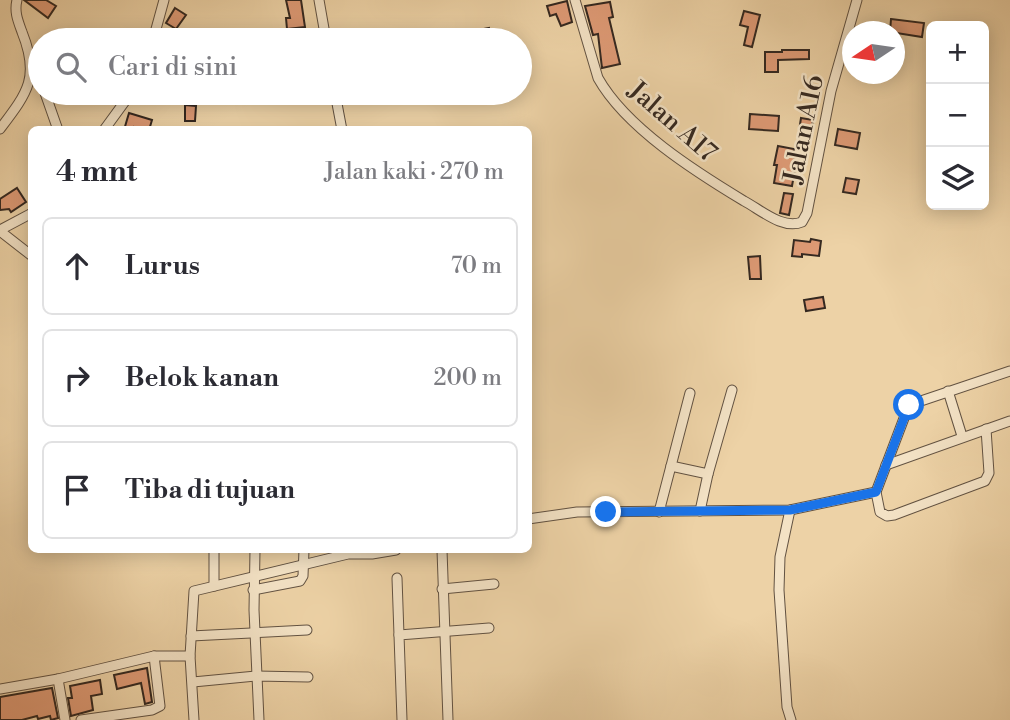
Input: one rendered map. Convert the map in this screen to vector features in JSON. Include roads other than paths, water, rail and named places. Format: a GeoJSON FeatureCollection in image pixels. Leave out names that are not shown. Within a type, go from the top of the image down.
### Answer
{"type":"FeatureCollection","features":[{"type":"Feature","properties":{"kind":"street"},"geometry":{"type":"LineString","coordinates":[[17,0],[15,13],[28,48]]}},
{"type":"Feature","properties":{"kind":"street"},"geometry":{"type":"LineString","coordinates":[[156,28],[164,0]]}},
{"type":"Feature","properties":{"kind":"street"},"geometry":{"type":"LineString","coordinates":[[319,0],[324,28]]}},
{"type":"Feature","properties":{"kind":"street","name":"Jalan A17"},"geometry":{"type":"LineString","coordinates":[[575,0],[598,78],[621,108],[660,144],[698,173],[784,223],[799,223]]}},
{"type":"Feature","properties":{"kind":"street","name":"Jalan A16"},"geometry":{"type":"LineString","coordinates":[[799,223],[807,213],[831,91],[857,0]]}},
{"type":"Feature","properties":{"kind":"street"},"geometry":{"type":"LineString","coordinates":[[0,129],[28,87]]}},
{"type":"Feature","properties":{"kind":"street"},"geometry":{"type":"LineString","coordinates":[[49,105],[57,126]]}},
{"type":"Feature","properties":{"kind":"street"},"geometry":{"type":"LineString","coordinates":[[107,126],[122,105]]}},
{"type":"Feature","properties":{"kind":"street"},"geometry":{"type":"LineString","coordinates":[[337,105],[341,126]]}},
{"type":"Feature","properties":{"kind":"street"},"geometry":{"type":"LineString","coordinates":[[28,215],[0,230],[28,253]]}},
{"type":"Feature","properties":{"kind":"street"},"geometry":{"type":"LineString","coordinates":[[986,429],[989,473],[985,481],[887,516],[880,512],[876,492],[909,405],[1010,371]]}},
{"type":"Feature","properties":{"kind":"street"},"geometry":{"type":"LineString","coordinates":[[700,511],[732,390]]}},
{"type":"Feature","properties":{"kind":"street"},"geometry":{"type":"LineString","coordinates":[[948,391],[962,436]]}},
{"type":"Feature","properties":{"kind":"street"},"geometry":{"type":"LineString","coordinates":[[659,512],[690,393]]}},
{"type":"Feature","properties":{"kind":"street"},"geometry":{"type":"LineString","coordinates":[[886,465],[1010,421]]}},
{"type":"Feature","properties":{"kind":"street"},"geometry":{"type":"LineString","coordinates":[[671,466],[708,474]]}},
{"type":"Feature","properties":{"kind":"street"},"geometry":{"type":"LineString","coordinates":[[532,518],[577,512],[790,510],[876,492]]}},
{"type":"Feature","properties":{"kind":"street"},"geometry":{"type":"LineString","coordinates":[[790,510],[780,557],[779,590],[787,707],[791,720]]}},
{"type":"Feature","properties":{"kind":"street"},"geometry":{"type":"LineString","coordinates":[[214,553],[214,586]]}},
{"type":"Feature","properties":{"kind":"street"},"geometry":{"type":"LineString","coordinates":[[255,553],[253,590],[259,720]]}},
{"type":"Feature","properties":{"kind":"street"},"geometry":{"type":"LineString","coordinates":[[253,590],[300,581],[304,553]]}},
{"type":"Feature","properties":{"kind":"street"},"geometry":{"type":"LineString","coordinates":[[194,720],[190,656],[194,592],[345,553]]}},
{"type":"Feature","properties":{"kind":"street"},"geometry":{"type":"LineString","coordinates":[[360,553],[378,553]]}},
{"type":"Feature","properties":{"kind":"street"},"geometry":{"type":"LineString","coordinates":[[442,553],[448,720]]}},
{"type":"Feature","properties":{"kind":"street"},"geometry":{"type":"LineString","coordinates":[[397,578],[402,720]]}},
{"type":"Feature","properties":{"kind":"street"},"geometry":{"type":"LineString","coordinates":[[442,589],[494,584]]}},
{"type":"Feature","properties":{"kind":"street"},"geometry":{"type":"LineString","coordinates":[[399,635],[489,628]]}},
{"type":"Feature","properties":{"kind":"street"},"geometry":{"type":"LineString","coordinates":[[191,636],[307,630]]}},
{"type":"Feature","properties":{"kind":"street"},"geometry":{"type":"LineString","coordinates":[[0,689],[58,679],[154,656],[190,656]]}},
{"type":"Feature","properties":{"kind":"street"},"geometry":{"type":"LineString","coordinates":[[81,720],[152,710],[160,706],[154,656]]}},
{"type":"Feature","properties":{"kind":"street"},"geometry":{"type":"LineString","coordinates":[[193,682],[256,676],[308,677]]}},
{"type":"Feature","properties":{"kind":"street"},"geometry":{"type":"LineString","coordinates":[[58,679],[65,720]]}}]}
